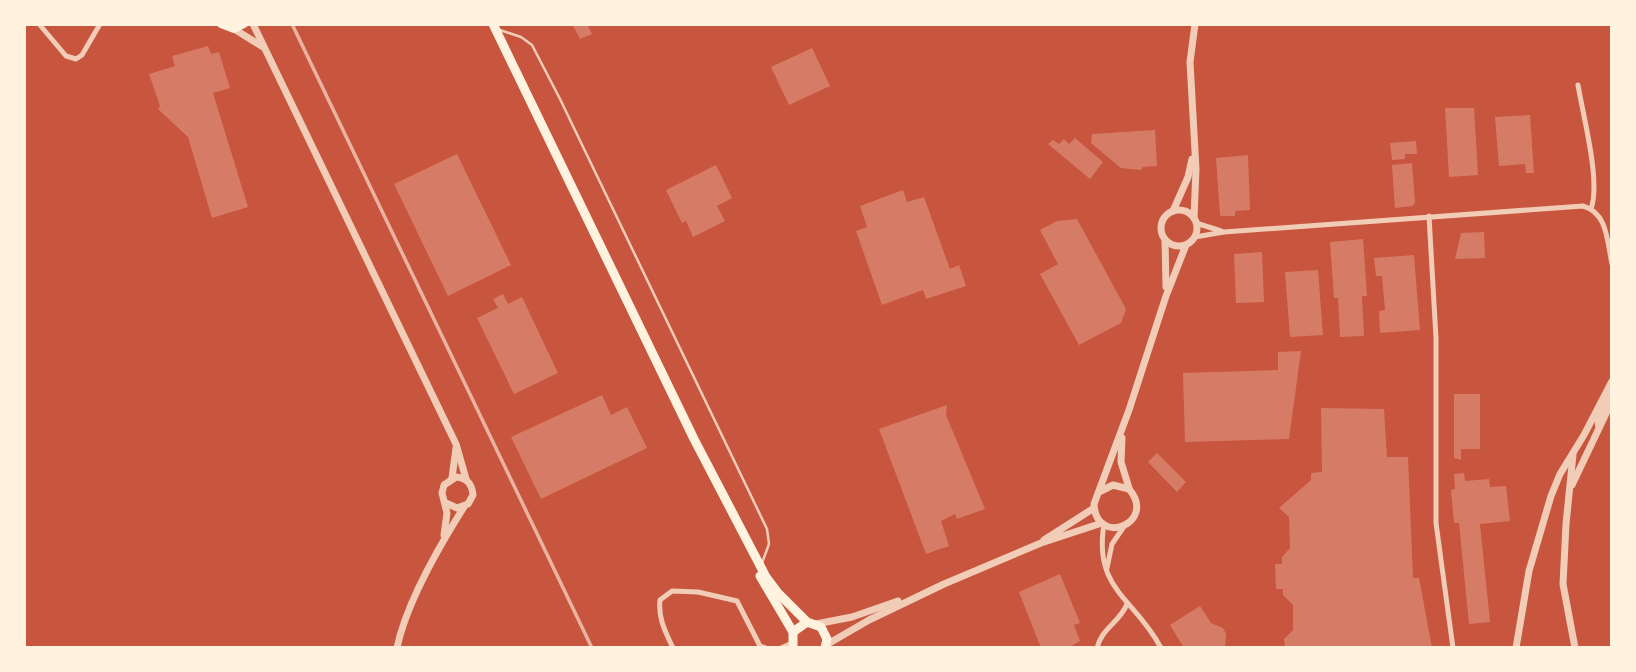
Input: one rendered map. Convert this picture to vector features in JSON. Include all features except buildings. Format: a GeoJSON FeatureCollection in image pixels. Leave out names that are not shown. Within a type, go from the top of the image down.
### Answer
{"type":"FeatureCollection","features":[{"type":"Feature","properties":{"kind":"main road"},"geometry":{"type":"LineString","coordinates":[[221,24],[234,29],[244,24]]}},
{"type":"Feature","properties":{"kind":"main road"},"geometry":{"type":"LineString","coordinates":[[494,27],[694,439],[761,566],[778,593],[825,633],[825,646]]}},
{"type":"Feature","properties":{"kind":"main road"},"geometry":{"type":"LineString","coordinates":[[694,439],[698,453],[764,583],[793,632],[792,645]]}},
{"type":"Feature","properties":{"kind":"main road"},"geometry":{"type":"LineString","coordinates":[[793,632],[811,623]]}},
{"type":"Feature","properties":{"kind":"street"},"geometry":{"type":"LineString","coordinates":[[39,24],[66,56],[76,59],[82,55],[100,24]]}},
{"type":"Feature","properties":{"kind":"street"},"geometry":{"type":"LineString","coordinates":[[253,24],[456,444],[473,495],[443,539],[405,621],[397,648]]}},
{"type":"Feature","properties":{"kind":"street"},"geometry":{"type":"LineString","coordinates":[[1195,24],[1190,61],[1196,169],[1195,237]]}},
{"type":"Feature","properties":{"kind":"street"},"geometry":{"type":"LineString","coordinates":[[234,29],[266,48]]}},
{"type":"Feature","properties":{"kind":"street"},"geometry":{"type":"LineString","coordinates":[[1578,85],[1594,183],[1591,209]]}},
{"type":"Feature","properties":{"kind":"street"},"geometry":{"type":"LineString","coordinates":[[1166,296],[1165,239],[1161,225],[1163,219],[1173,211],[1188,177],[1194,148]]}},
{"type":"Feature","properties":{"kind":"street"},"geometry":{"type":"LineString","coordinates":[[1041,543],[1059,528],[1076,521],[1094,508],[1166,296],[1186,245],[1195,237],[1224,232],[1574,206],[1591,209],[1601,218],[1612,264]]}},
{"type":"Feature","properties":{"kind":"street"},"geometry":{"type":"LineString","coordinates":[[1173,211],[1185,211],[1195,220],[1224,232]]}},
{"type":"Feature","properties":{"kind":"street"},"geometry":{"type":"LineString","coordinates":[[1429,216],[1436,338],[1436,523],[1453,648]]}},
{"type":"Feature","properties":{"kind":"street"},"geometry":{"type":"LineString","coordinates":[[1165,239],[1174,246],[1186,245]]}},
{"type":"Feature","properties":{"kind":"street"},"geometry":{"type":"LineString","coordinates":[[1516,648],[1529,571],[1550,496],[1559,474],[1573,454],[1612,381]]}},
{"type":"Feature","properties":{"kind":"street"},"geometry":{"type":"LineString","coordinates":[[1598,429],[1597,421],[1612,390]]}},
{"type":"Feature","properties":{"kind":"street"},"geometry":{"type":"LineString","coordinates":[[1550,496],[1570,488],[1612,401]]}},
{"type":"Feature","properties":{"kind":"street"},"geometry":{"type":"LineString","coordinates":[[1106,571],[1109,552],[1137,509],[1121,462],[1122,430]]}},
{"type":"Feature","properties":{"kind":"street"},"geometry":{"type":"LineString","coordinates":[[443,539],[446,503],[442,489],[452,478],[456,444]]}},
{"type":"Feature","properties":{"kind":"street"},"geometry":{"type":"LineString","coordinates":[[1573,454],[1563,584],[1575,648]]}},
{"type":"Feature","properties":{"kind":"street"},"geometry":{"type":"LineString","coordinates":[[452,478],[466,479]]}},
{"type":"Feature","properties":{"kind":"street"},"geometry":{"type":"LineString","coordinates":[[1099,492],[1113,485],[1129,489]]}},
{"type":"Feature","properties":{"kind":"street"},"geometry":{"type":"LineString","coordinates":[[446,503],[457,508],[464,506]]}},
{"type":"Feature","properties":{"kind":"street"},"geometry":{"type":"LineString","coordinates":[[1094,508],[1103,523],[1101,544],[1110,582],[1127,604],[1135,608],[1161,648]]}},
{"type":"Feature","properties":{"kind":"street"},"geometry":{"type":"LineString","coordinates":[[825,646],[869,620],[929,591],[1041,543],[1103,523],[1116,528],[1125,525]]}},
{"type":"Feature","properties":{"kind":"street"},"geometry":{"type":"LineString","coordinates":[[673,648],[660,620],[659,611],[660,600],[672,591],[698,592],[737,601],[760,646],[766,648]]}},
{"type":"Feature","properties":{"kind":"street"},"geometry":{"type":"LineString","coordinates":[[811,623],[852,617],[929,591]]}},
{"type":"Feature","properties":{"kind":"street"},"geometry":{"type":"LineString","coordinates":[[1097,648],[1105,632],[1120,618],[1127,604]]}},
{"type":"Feature","properties":{"kind":"street"},"geometry":{"type":"LineString","coordinates":[[781,648],[792,645]]}},
{"type":"Feature","properties":{"kind":"lane"},"geometry":{"type":"LineString","coordinates":[[494,27],[521,37],[533,45],[560,99],[767,529],[769,544],[761,566]]}},
{"type":"Feature","properties":{"kind":"railway"},"geometry":{"type":"LineString","coordinates":[[292,24],[592,648]]}}]}
